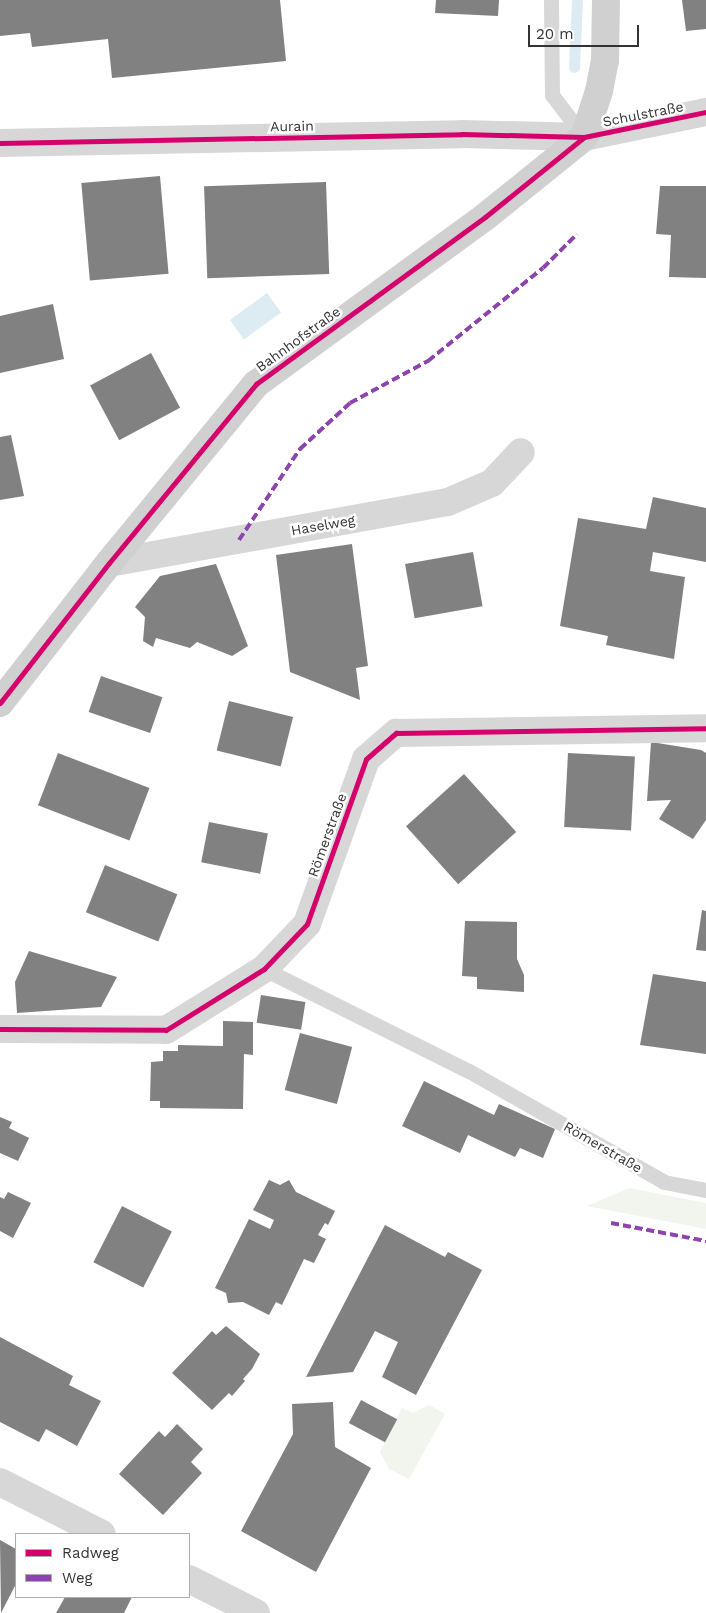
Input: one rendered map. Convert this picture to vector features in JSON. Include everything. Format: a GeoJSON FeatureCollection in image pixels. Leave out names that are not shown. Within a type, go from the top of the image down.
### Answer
{"type":"FeatureCollection","features":[{"type":"Feature","properties":{"kind":"street"},"geometry":{"type":"LineString","coordinates":[[584,137],[599,91],[605,61],[606,0]]}},
{"type":"Feature","properties":{"kind":"street","name":"Schulstraße"},"geometry":{"type":"LineString","coordinates":[[584,137],[706,112]]}},
{"type":"Feature","properties":{"kind":"street","name":"Aurain"},"geometry":{"type":"LineString","coordinates":[[0,143],[462,134],[584,137]]}},
{"type":"Feature","properties":{"kind":"street","name":"Bahnhofstraße"},"geometry":{"type":"LineString","coordinates":[[0,703],[109,563],[256,384],[485,217],[584,137]]}},
{"type":"Feature","properties":{"kind":"street","name":"Haselweg"},"geometry":{"type":"LineString","coordinates":[[109,563],[448,502],[492,483],[521,452]]}},
{"type":"Feature","properties":{"kind":"street","name":"Römerstraße"},"geometry":{"type":"LineString","coordinates":[[0,1029],[166,1030],[264,969],[307,924],[366,759],[396,733],[706,728]]}},
{"type":"Feature","properties":{"kind":"street"},"geometry":{"type":"LineString","coordinates":[[0,1482],[100,1533]]}},
{"type":"Feature","properties":{"kind":"street"},"geometry":{"type":"LineString","coordinates":[[190,1579],[256,1613]]}},
{"type":"Feature","properties":{"kind":"lane"},"geometry":{"type":"LineString","coordinates":[[551,0],[552,95],[584,137]]}},
{"type":"Feature","properties":{"kind":"lane","name":"Römerstraße"},"geometry":{"type":"LineString","coordinates":[[264,969],[469,1071],[664,1182],[706,1190]]}},
{"type":"Feature","properties":{"kind":"shaded area"},"geometry":{"type":"Polygon","coordinates":[[[267,293],[281,312],[244,339],[230,320],[267,293]]]}},
{"type":"Feature","properties":{"kind":"shaded area"},"geometry":{"type":"Polygon","coordinates":[[[629,1188],[706,1203],[706,1229],[587,1206],[629,1188]]]}},
{"type":"Feature","properties":{"kind":"shaded area"},"geometry":{"type":"Polygon","coordinates":[[[429,1405],[445,1414],[409,1479],[389,1469],[380,1452],[402,1408],[413,1413],[429,1405]]]}},
{"type":"Feature","properties":{"kind":"building"},"geometry":{"type":"Polygon","coordinates":[[[0,0],[280,0],[286,61],[112,78],[108,39],[32,47],[30,33],[0,36],[0,0]]]}},
{"type":"Feature","properties":{"kind":"building"},"geometry":{"type":"Polygon","coordinates":[[[436,0],[499,0],[498,16],[435,13],[436,0]]]}},
{"type":"Feature","properties":{"kind":"building"},"geometry":{"type":"Polygon","coordinates":[[[682,0],[706,0],[706,29],[686,31],[682,0]]]}},
{"type":"Feature","properties":{"kind":"building"},"geometry":{"type":"Polygon","coordinates":[[[160,176],[169,274],[90,281],[81,183],[160,176]]]}},
{"type":"Feature","properties":{"kind":"building"},"geometry":{"type":"Polygon","coordinates":[[[326,182],[329,274],[207,278],[204,186],[326,182]]]}},
{"type":"Feature","properties":{"kind":"building"},"geometry":{"type":"Polygon","coordinates":[[[660,186],[706,186],[706,278],[669,277],[671,235],[656,234],[660,186]]]}},
{"type":"Feature","properties":{"kind":"building"},"geometry":{"type":"Polygon","coordinates":[[[53,304],[64,359],[0,373],[0,316],[53,304]]]}},
{"type":"Feature","properties":{"kind":"building"},"geometry":{"type":"Polygon","coordinates":[[[151,353],[180,408],[119,440],[90,385],[151,353]]]}},
{"type":"Feature","properties":{"kind":"building"},"geometry":{"type":"Polygon","coordinates":[[[11,435],[24,496],[0,500],[0,437],[11,435]]]}},
{"type":"Feature","properties":{"kind":"building"},"geometry":{"type":"Polygon","coordinates":[[[653,497],[706,508],[706,562],[653,552],[650,571],[685,577],[674,659],[606,645],[608,636],[560,626],[578,518],[646,529],[653,497]]]}},
{"type":"Feature","properties":{"kind":"building"},"geometry":{"type":"Polygon","coordinates":[[[352,544],[368,666],[356,668],[360,700],[290,672],[276,555],[352,544]]]}},
{"type":"Feature","properties":{"kind":"building"},"geometry":{"type":"Polygon","coordinates":[[[473,552],[483,606],[415,618],[405,564],[473,552]]]}},
{"type":"Feature","properties":{"kind":"building"},"geometry":{"type":"Polygon","coordinates":[[[216,564],[248,646],[232,656],[197,642],[190,648],[156,638],[153,647],[143,641],[145,617],[135,607],[160,576],[216,564]]]}},
{"type":"Feature","properties":{"kind":"building"},"geometry":{"type":"Polygon","coordinates":[[[101,676],[162,697],[150,733],[89,712],[101,676]]]}},
{"type":"Feature","properties":{"kind":"building"},"geometry":{"type":"Polygon","coordinates":[[[229,701],[293,717],[281,766],[217,750],[229,701]]]}},
{"type":"Feature","properties":{"kind":"building"},"geometry":{"type":"Polygon","coordinates":[[[651,742],[701,750],[706,753],[706,820],[693,839],[659,819],[671,800],[647,801],[651,742]]]}},
{"type":"Feature","properties":{"kind":"building"},"geometry":{"type":"Polygon","coordinates":[[[58,753],[149,788],[129,840],[38,805],[58,753]]]}},
{"type":"Feature","properties":{"kind":"building"},"geometry":{"type":"Polygon","coordinates":[[[568,753],[635,757],[631,830],[564,827],[568,753]]]}},
{"type":"Feature","properties":{"kind":"building"},"geometry":{"type":"Polygon","coordinates":[[[464,774],[516,832],[458,884],[406,826],[464,774]]]}},
{"type":"Feature","properties":{"kind":"building"},"geometry":{"type":"Polygon","coordinates":[[[209,822],[268,833],[260,874],[201,862],[209,822]]]}},
{"type":"Feature","properties":{"kind":"building"},"geometry":{"type":"Polygon","coordinates":[[[105,865],[177,894],[158,942],[86,912],[105,865]]]}},
{"type":"Feature","properties":{"kind":"building"},"geometry":{"type":"Polygon","coordinates":[[[702,910],[706,911],[706,951],[696,950],[702,910]]]}},
{"type":"Feature","properties":{"kind":"building"},"geometry":{"type":"Polygon","coordinates":[[[465,921],[517,922],[517,959],[524,975],[524,992],[477,989],[477,977],[462,976],[465,921]]]}},
{"type":"Feature","properties":{"kind":"building"},"geometry":{"type":"Polygon","coordinates":[[[29,951],[117,977],[101,1007],[17,1013],[15,982],[29,951]]]}},
{"type":"Feature","properties":{"kind":"building"},"geometry":{"type":"Polygon","coordinates":[[[653,974],[706,982],[706,1054],[640,1045],[653,974]]]}},
{"type":"Feature","properties":{"kind":"building"},"geometry":{"type":"Polygon","coordinates":[[[261,995],[305,1002],[301,1030],[257,1023],[261,995]]]}},
{"type":"Feature","properties":{"kind":"building"},"geometry":{"type":"Polygon","coordinates":[[[223,1021],[253,1022],[253,1055],[244,1054],[243,1109],[160,1108],[160,1101],[150,1101],[151,1062],[163,1061],[163,1051],[178,1051],[178,1045],[223,1046],[223,1021]]]}},
{"type":"Feature","properties":{"kind":"building"},"geometry":{"type":"Polygon","coordinates":[[[300,1033],[352,1047],[337,1104],[285,1090],[300,1033]]]}},
{"type":"Feature","properties":{"kind":"building"},"geometry":{"type":"Polygon","coordinates":[[[424,1081],[494,1115],[499,1104],[555,1129],[543,1158],[520,1148],[515,1157],[468,1135],[460,1153],[402,1126],[424,1081]]]}},
{"type":"Feature","properties":{"kind":"building"},"geometry":{"type":"Polygon","coordinates":[[[0,1117],[12,1122],[9,1128],[29,1138],[18,1161],[0,1153],[0,1117]]]}},
{"type":"Feature","properties":{"kind":"building"},"geometry":{"type":"Polygon","coordinates":[[[269,1180],[280,1185],[289,1180],[296,1192],[335,1211],[328,1225],[325,1223],[318,1235],[326,1239],[314,1263],[304,1259],[282,1305],[276,1302],[269,1315],[243,1302],[228,1303],[226,1293],[215,1288],[249,1219],[270,1229],[274,1220],[253,1210],[269,1180]]]}},
{"type":"Feature","properties":{"kind":"building"},"geometry":{"type":"Polygon","coordinates":[[[8,1192],[31,1203],[13,1238],[0,1231],[0,1197],[4,1199],[8,1192]]]}},
{"type":"Feature","properties":{"kind":"building"},"geometry":{"type":"Polygon","coordinates":[[[122,1206],[172,1231],[143,1288],[93,1262],[122,1206]]]}},
{"type":"Feature","properties":{"kind":"building"},"geometry":{"type":"Polygon","coordinates":[[[385,1225],[445,1257],[448,1252],[482,1270],[416,1395],[382,1377],[398,1342],[375,1331],[353,1372],[306,1377],[385,1225]]]}},
{"type":"Feature","properties":{"kind":"building"},"geometry":{"type":"Polygon","coordinates":[[[226,1326],[260,1354],[252,1369],[243,1379],[245,1381],[232,1396],[229,1393],[212,1410],[172,1373],[212,1331],[216,1335],[226,1326]]]}},
{"type":"Feature","properties":{"kind":"building"},"geometry":{"type":"Polygon","coordinates":[[[0,1337],[73,1376],[69,1385],[101,1401],[77,1446],[46,1429],[39,1442],[0,1422],[0,1337]]]}},
{"type":"Feature","properties":{"kind":"building"},"geometry":{"type":"Polygon","coordinates":[[[361,1400],[397,1419],[385,1442],[349,1423],[361,1400]]]}},
{"type":"Feature","properties":{"kind":"building"},"geometry":{"type":"Polygon","coordinates":[[[333,1402],[335,1447],[371,1468],[316,1572],[241,1531],[293,1434],[292,1404],[333,1402]]]}},
{"type":"Feature","properties":{"kind":"building"},"geometry":{"type":"Polygon","coordinates":[[[177,1424],[203,1449],[191,1462],[202,1473],[163,1515],[119,1474],[159,1431],[165,1437],[177,1424]]]}},
{"type":"Feature","properties":{"kind":"building"},"geometry":{"type":"Polygon","coordinates":[[[0,1540],[15,1548],[15,1586],[1,1613],[0,1540]]]}},
{"type":"Feature","properties":{"kind":"building"},"geometry":{"type":"Polygon","coordinates":[[[64,1598],[132,1598],[124,1613],[56,1613],[64,1598]]]}},
{"type":"Feature","properties":{"kind":"waterway"},"geometry":{"type":"LineString","coordinates":[[574,67],[577,0]]}},
{"type":"Feature","properties":{"kind":"marked path"},"geometry":{"type":"LineString","coordinates":[[239,540],[300,449],[350,403],[428,361],[543,268],[577,234]]}},
{"type":"Feature","properties":{"kind":"marked path"},"geometry":{"type":"LineString","coordinates":[[611,1223],[706,1241]]}},
{"type":"Feature","properties":{"kind":"cycle path"},"geometry":{"type":"LineString","coordinates":[[0,143],[462,134],[584,137],[706,112]]}},
{"type":"Feature","properties":{"kind":"cycle path"},"geometry":{"type":"LineString","coordinates":[[0,703],[109,563],[256,384],[485,217],[584,137]]}},
{"type":"Feature","properties":{"kind":"cycle path"},"geometry":{"type":"LineString","coordinates":[[0,1029],[166,1030],[264,969],[307,924],[366,759],[396,733],[706,728]]}}]}
